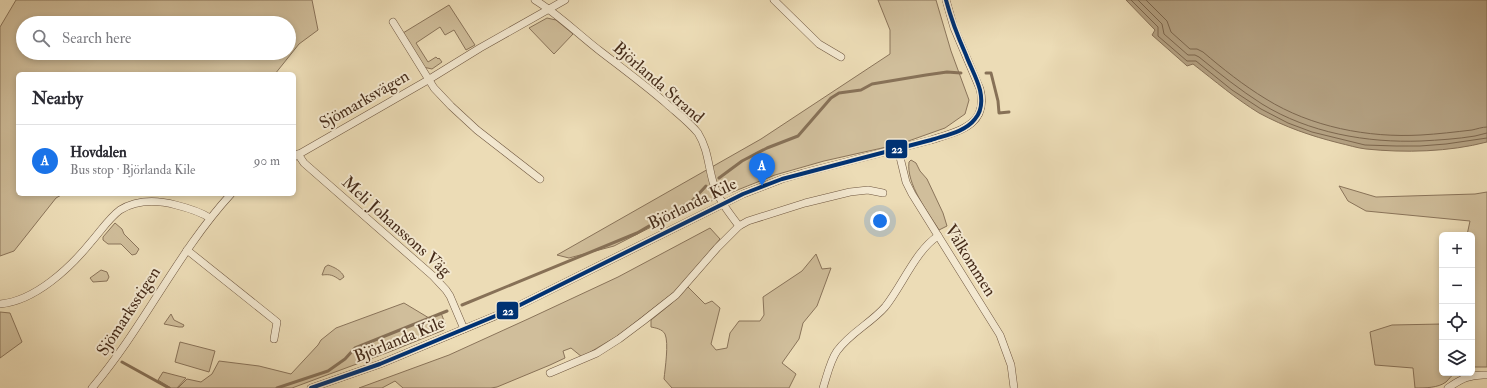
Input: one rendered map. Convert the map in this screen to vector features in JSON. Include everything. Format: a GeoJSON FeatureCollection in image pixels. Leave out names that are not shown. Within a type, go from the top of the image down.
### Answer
{"type":"FeatureCollection","features":[{"type":"Feature","properties":{"kind":"street","name":"Björlanda Strand"},"geometry":{"type":"LineString","coordinates":[[535,0],[656,94],[693,127],[708,153],[713,184],[723,203],[740,226]]}},
{"type":"Feature","properties":{"kind":"street","name":"Sjömarksvägen"},"geometry":{"type":"LineString","coordinates":[[296,156],[564,0]]}},
{"type":"Feature","properties":{"kind":"street"},"geometry":{"type":"LineString","coordinates":[[774,0],[819,44],[841,57]]}},
{"type":"Feature","properties":{"kind":"street","name":"Björlanda Kile"},"geometry":{"type":"LineString","coordinates":[[311,388],[380,364],[464,329],[558,286],[723,203],[782,179],[898,149],[948,135],[963,129],[975,120],[982,109],[983,102],[980,89],[954,28],[946,0]]}},
{"type":"Feature","properties":{"kind":"street","name":"Sjömarksvägen"},"geometry":{"type":"LineString","coordinates":[[393,22],[428,80],[451,106],[477,130],[540,179]]}},
{"type":"Feature","properties":{"kind":"street","name":"Välkommen"},"geometry":{"type":"LineString","coordinates":[[898,149],[906,182],[912,194],[1000,335],[1011,364],[1014,388]]}},
{"type":"Feature","properties":{"kind":"street","name":"Meli Johanssons Väg"},"geometry":{"type":"LineString","coordinates":[[296,156],[433,276],[450,296],[464,329]]}},
{"type":"Feature","properties":{"kind":"street"},"geometry":{"type":"LineString","coordinates":[[550,373],[597,353],[644,321],[676,295],[716,248],[740,226],[748,221],[805,203],[850,192],[868,190],[883,193]]}},
{"type":"Feature","properties":{"kind":"street"},"geometry":{"type":"LineString","coordinates":[[0,304],[18,300],[46,284],[79,256],[113,216],[120,210],[131,205],[153,200],[193,209],[210,218],[229,196]]}},
{"type":"Feature","properties":{"kind":"street","name":"Sjömarksstigen"},"geometry":{"type":"LineString","coordinates":[[92,388],[105,373],[136,330],[187,250],[210,218]]}},
{"type":"Feature","properties":{"kind":"street"},"geometry":{"type":"LineString","coordinates":[[823,388],[837,351],[850,337],[869,322],[884,307],[914,262],[932,240],[938,236]]}},
{"type":"Feature","properties":{"kind":"street"},"geometry":{"type":"LineString","coordinates":[[187,250],[277,322],[274,339]]}},
{"type":"Feature","properties":{"kind":"street"},"geometry":{"type":"LineString","coordinates":[[1448,388],[1456,381],[1469,376],[1487,375]]}},
{"type":"Feature","properties":{"kind":"shaded area"},"geometry":{"type":"Polygon","coordinates":[[[16,0],[312,0],[318,30],[296,48],[296,16],[16,16],[16,60],[286,60],[277,72],[16,72],[16,196],[60,196],[56,198],[14,251],[0,256],[0,27],[16,0]]]}},
{"type":"Feature","properties":{"kind":"shaded area"},"geometry":{"type":"Polygon","coordinates":[[[878,0],[936,0],[951,51],[969,100],[965,114],[945,128],[900,144],[824,161],[775,175],[659,223],[614,246],[569,258],[557,255],[761,139],[890,54],[890,30],[878,0]]]}},
{"type":"Feature","properties":{"kind":"shaded area"},"geometry":{"type":"Polygon","coordinates":[[[449,5],[475,45],[466,50],[454,30],[445,35],[440,27],[416,43],[428,62],[436,57],[442,62],[432,69],[423,67],[403,33],[449,5]]]}},
{"type":"Feature","properties":{"kind":"shaded area"},"geometry":{"type":"Polygon","coordinates":[[[547,18],[556,20],[573,34],[554,54],[529,28],[547,18]]]}},
{"type":"Feature","properties":{"kind":"shaded area"},"geometry":{"type":"Polygon","coordinates":[[[911,160],[916,163],[920,171],[927,179],[943,213],[947,226],[939,230],[914,188],[909,170],[909,162],[911,160]]]}},
{"type":"Feature","properties":{"kind":"shaded area"},"geometry":{"type":"Polygon","coordinates":[[[1339,186],[1376,197],[1475,194],[1487,192],[1487,367],[1475,367],[1475,232],[1468,232],[1470,221],[1366,211],[1348,201],[1339,186]]]}},
{"type":"Feature","properties":{"kind":"shaded area"},"geometry":{"type":"Polygon","coordinates":[[[115,223],[139,249],[136,254],[132,255],[121,244],[108,244],[103,240],[103,237],[115,223]]]}},
{"type":"Feature","properties":{"kind":"shaded area"},"geometry":{"type":"Polygon","coordinates":[[[710,228],[720,239],[678,289],[619,335],[582,357],[571,348],[563,351],[565,358],[497,387],[491,388],[403,388],[395,381],[382,388],[359,388],[449,355],[528,319],[618,277],[710,228]]]}},
{"type":"Feature","properties":{"kind":"shaded area"},"geometry":{"type":"Polygon","coordinates":[[[816,254],[822,269],[831,268],[817,306],[803,323],[799,339],[782,363],[796,374],[789,388],[672,388],[664,379],[667,343],[666,338],[662,331],[651,327],[651,320],[672,303],[688,287],[705,304],[712,301],[720,308],[711,344],[716,350],[727,348],[730,333],[739,321],[760,321],[764,315],[763,297],[802,271],[816,254]]]}},
{"type":"Feature","properties":{"kind":"shaded area"},"geometry":{"type":"Polygon","coordinates":[[[328,265],[340,271],[344,277],[340,280],[331,275],[322,275],[325,267],[328,265]]]}},
{"type":"Feature","properties":{"kind":"shaded area"},"geometry":{"type":"Polygon","coordinates":[[[101,270],[107,272],[109,277],[107,281],[93,282],[90,278],[101,270]]]}},
{"type":"Feature","properties":{"kind":"shaded area"},"geometry":{"type":"Polygon","coordinates":[[[404,303],[429,318],[441,313],[445,323],[444,330],[292,388],[178,388],[187,379],[201,382],[212,374],[219,361],[259,366],[291,374],[321,340],[336,328],[404,303]]]}},
{"type":"Feature","properties":{"kind":"shaded area"},"geometry":{"type":"Polygon","coordinates":[[[0,312],[10,313],[22,342],[0,358],[0,312]]]}},
{"type":"Feature","properties":{"kind":"shaded area"},"geometry":{"type":"Polygon","coordinates":[[[171,314],[174,320],[184,325],[183,327],[164,324],[171,314]]]}},
{"type":"Feature","properties":{"kind":"shaded area"},"geometry":{"type":"Polygon","coordinates":[[[1439,324],[1439,376],[1451,376],[1446,382],[1431,387],[1415,388],[1413,368],[1375,365],[1370,332],[1392,325],[1439,324]]]}},
{"type":"Feature","properties":{"kind":"shaded area"},"geometry":{"type":"Polygon","coordinates":[[[180,342],[215,351],[209,372],[175,362],[180,342]]]}},
{"type":"Feature","properties":{"kind":"shaded area"},"geometry":{"type":"Polygon","coordinates":[[[163,372],[186,378],[177,388],[171,388],[158,380],[163,372]]]}},
{"type":"Feature","properties":{"kind":"water"},"geometry":{"type":"Polygon","coordinates":[[[1126,0],[1487,0],[1487,142],[1458,148],[1427,151],[1363,149],[1288,127],[1250,108],[1193,64],[1187,66],[1152,35],[1155,30],[1126,0]]]}},
{"type":"Feature","properties":{"kind":"waterway"},"geometry":{"type":"LineString","coordinates":[[719,178],[742,161],[767,148],[798,136],[831,98],[839,93],[861,90],[872,84],[926,75],[947,72],[961,73]]}},
{"type":"Feature","properties":{"kind":"waterway"},"geometry":{"type":"LineString","coordinates":[[986,73],[991,73],[998,101],[999,113],[1009,112]]}},
{"type":"Feature","properties":{"kind":"waterway"},"geometry":{"type":"LineString","coordinates":[[462,305],[637,233],[692,201],[706,186]]}},
{"type":"Feature","properties":{"kind":"waterway"},"geometry":{"type":"LineString","coordinates":[[277,388],[328,371],[345,359],[355,348],[447,311]]}},
{"type":"Feature","properties":{"kind":"waterway"},"geometry":{"type":"LineString","coordinates":[[122,362],[169,388]]}},
{"type":"Feature","properties":{"kind":"transit line","name":"22"},"geometry":{"type":"LineString","coordinates":[[311,388],[380,364],[512,309],[743,194],[782,179],[931,140],[966,127],[975,119],[979,112],[981,105],[981,94],[955,28],[946,0]]}},
{"type":"Feature","properties":{"kind":"place","name":"Hovdalen"},"geometry":{"type":"Point","coordinates":[762,186]}}]}
